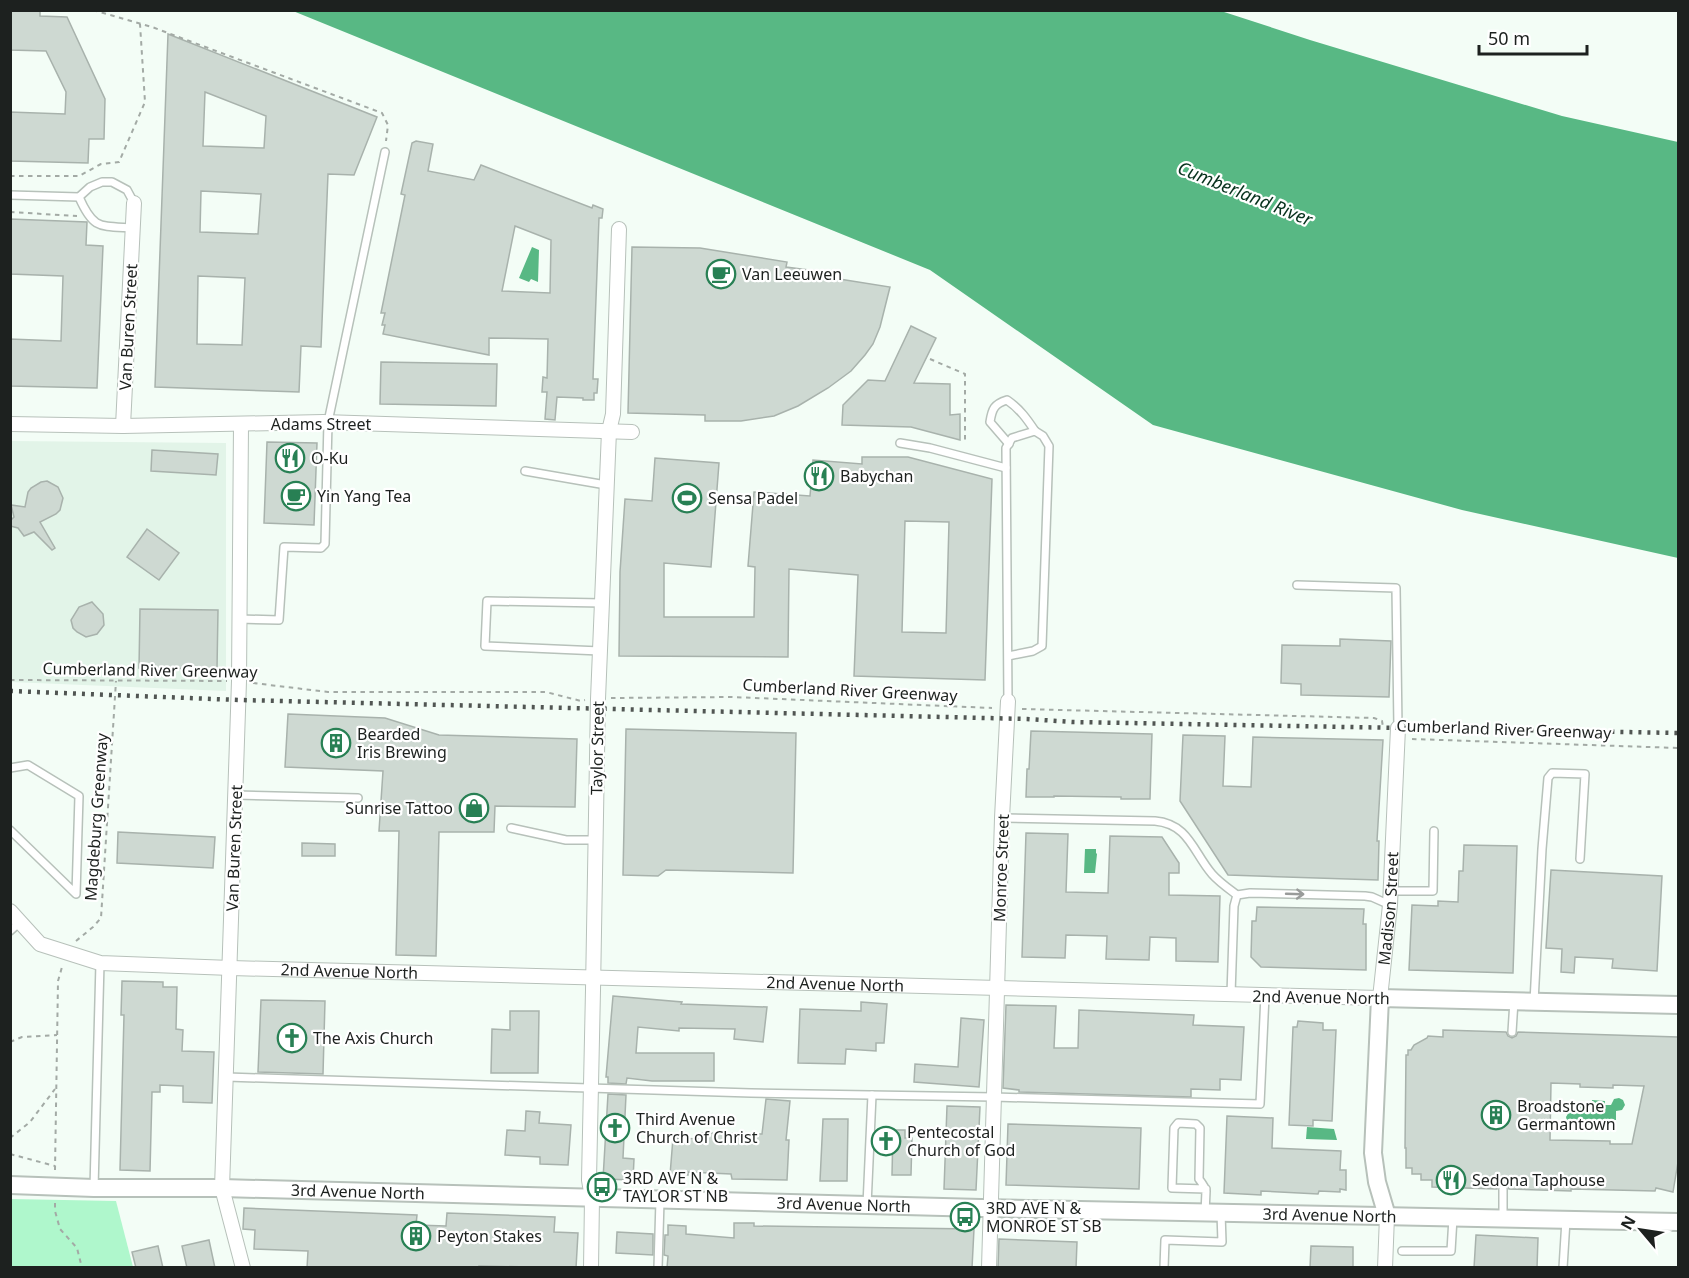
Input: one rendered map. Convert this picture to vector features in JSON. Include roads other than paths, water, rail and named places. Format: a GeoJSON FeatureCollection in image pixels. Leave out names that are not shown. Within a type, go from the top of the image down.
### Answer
{"type":"FeatureCollection","features":[{"type":"Feature","properties":{"kind":"street"},"geometry":{"type":"LineString","coordinates":[[132,228],[134,203]]}},
{"type":"Feature","properties":{"kind":"street","name":"Van Buren Street"},"geometry":{"type":"LineString","coordinates":[[123,426],[132,228]]}},
{"type":"Feature","properties":{"kind":"street","name":"Taylor Street"},"geometry":{"type":"LineString","coordinates":[[591,1268],[592,1198],[589,1180],[598,699],[606,485],[609,431],[613,414],[619,229]]}},
{"type":"Feature","properties":{"kind":"street","name":"Adams Street"},"geometry":{"type":"LineString","coordinates":[[10,423],[123,426],[328,422],[632,432]]}},
{"type":"Feature","properties":{"kind":"street","name":"Van Buren Street"},"geometry":{"type":"LineString","coordinates":[[241,425],[240,681],[222,1188],[243,1268]]}},
{"type":"Feature","properties":{"kind":"street","name":"Monroe Street"},"geometry":{"type":"LineString","coordinates":[[990,1268],[990,1208],[1007,705]]}},
{"type":"Feature","properties":{"kind":"street","name":"Madison Street"},"geometry":{"type":"LineString","coordinates":[[1385,1268],[1387,1216],[1377,1182],[1373,1153],[1380,998],[1390,905],[1398,733]]}},
{"type":"Feature","properties":{"kind":"street","name":"2nd Avenue North"},"geometry":{"type":"LineString","coordinates":[[10,911],[15,926],[40,944],[100,963],[998,989],[1678,1005]]}},
{"type":"Feature","properties":{"kind":"street","name":"3rd Avenue North"},"geometry":{"type":"LineString","coordinates":[[10,1185],[1678,1222]]}},
{"type":"Feature","properties":{"kind":"lane"},"geometry":{"type":"LineString","coordinates":[[239,619],[279,620],[284,548],[321,548],[325,544],[328,422],[385,152]]}},
{"type":"Feature","properties":{"kind":"lane"},"geometry":{"type":"LineString","coordinates":[[10,195],[79,197],[90,187],[102,182],[112,182],[127,190],[134,203]]}},
{"type":"Feature","properties":{"kind":"lane"},"geometry":{"type":"LineString","coordinates":[[79,197],[91,220],[101,225],[132,228]]}},
{"type":"Feature","properties":{"kind":"lane"},"geometry":{"type":"LineString","coordinates":[[1008,656],[1033,651],[1042,646],[1049,446],[1022,412],[1007,400],[998,403],[992,411],[990,422],[1009,444],[1012,438],[1035,431]]}},
{"type":"Feature","properties":{"kind":"lane"},"geometry":{"type":"LineString","coordinates":[[900,443],[930,448],[1006,468]]}},
{"type":"Feature","properties":{"kind":"lane","name":"Monroe Street"},"geometry":{"type":"LineString","coordinates":[[1007,705],[1006,448],[1009,444]]}},
{"type":"Feature","properties":{"kind":"lane"},"geometry":{"type":"LineString","coordinates":[[525,471],[606,485]]}},
{"type":"Feature","properties":{"kind":"lane"},"geometry":{"type":"LineString","coordinates":[[1297,585],[1396,588],[1398,733]]}},
{"type":"Feature","properties":{"kind":"lane"},"geometry":{"type":"LineString","coordinates":[[600,651],[485,646],[487,601],[602,603]]}},
{"type":"Feature","properties":{"kind":"lane"},"geometry":{"type":"LineString","coordinates":[[10,768],[28,765],[80,796],[76,894],[10,830]]}},
{"type":"Feature","properties":{"kind":"lane"},"geometry":{"type":"LineString","coordinates":[[1534,1002],[1542,849],[1548,778],[1552,773],[1585,774],[1580,859]]}},
{"type":"Feature","properties":{"kind":"lane"},"geometry":{"type":"LineString","coordinates":[[236,795],[358,798]]}},
{"type":"Feature","properties":{"kind":"lane"},"geometry":{"type":"LineString","coordinates":[[1002,818],[1164,822],[1181,830],[1213,875],[1238,896]]}},
{"type":"Feature","properties":{"kind":"lane"},"geometry":{"type":"LineString","coordinates":[[511,828],[566,840],[596,840]]}},
{"type":"Feature","properties":{"kind":"lane"},"geometry":{"type":"LineString","coordinates":[[1390,891],[1432,891],[1434,831]]}},
{"type":"Feature","properties":{"kind":"lane"},"geometry":{"type":"LineString","coordinates":[[1238,896],[1250,893],[1365,896],[1390,905]]}},
{"type":"Feature","properties":{"kind":"lane"},"geometry":{"type":"LineString","coordinates":[[1231,994],[1234,906],[1238,896]]}},
{"type":"Feature","properties":{"kind":"lane"},"geometry":{"type":"LineString","coordinates":[[94,1188],[100,963]]}},
{"type":"Feature","properties":{"kind":"lane"},"geometry":{"type":"LineString","coordinates":[[227,1077],[1260,1104],[1266,995]]}},
{"type":"Feature","properties":{"kind":"lane"},"geometry":{"type":"LineString","coordinates":[[1512,1032],[1514,1001]]}},
{"type":"Feature","properties":{"kind":"lane"},"geometry":{"type":"LineString","coordinates":[[867,1205],[872,1095]]}},
{"type":"Feature","properties":{"kind":"lane"},"geometry":{"type":"LineString","coordinates":[[1164,1268],[1165,1240],[1222,1242],[1206,1189],[1199,1179],[1200,1128],[1196,1124],[1178,1123],[1174,1128],[1172,1188],[1206,1189]]}},
{"type":"Feature","properties":{"kind":"lane"},"geometry":{"type":"LineString","coordinates":[[1503,1189],[1503,1219]]}},
{"type":"Feature","properties":{"kind":"lane"},"geometry":{"type":"LineString","coordinates":[[658,1268],[660,1200]]}},
{"type":"Feature","properties":{"kind":"lane"},"geometry":{"type":"LineString","coordinates":[[1402,1251],[1451,1251],[1453,1218]]}},
{"type":"Feature","properties":{"kind":"lane"},"geometry":{"type":"LineString","coordinates":[[1563,1268],[1566,1220]]}},
{"type":"Feature","properties":{"kind":"water","name":"Cumberland River"},"geometry":{"type":"Polygon","coordinates":[[[293,11],[1221,11],[1562,116],[1678,142],[1678,558],[1462,510],[1153,425],[930,270],[293,11]]]}},
{"type":"Feature","properties":{"kind":"water"},"geometry":{"type":"Polygon","coordinates":[[[532,247],[539,250],[538,282],[531,279],[529,282],[519,278],[532,247]]]}},
{"type":"Feature","properties":{"kind":"water"},"geometry":{"type":"Polygon","coordinates":[[[1085,849],[1096,849],[1095,873],[1084,873],[1085,849]]]}},
{"type":"Feature","properties":{"kind":"water"},"geometry":{"type":"Polygon","coordinates":[[[1619,1098],[1625,1105],[1622,1110],[1616,1111],[1616,1120],[1599,1120],[1598,1125],[1585,1125],[1584,1119],[1580,1119],[1574,1125],[1567,1121],[1566,1117],[1569,1112],[1577,1112],[1577,1104],[1592,1105],[1592,1100],[1605,1101],[1605,1105],[1611,1105],[1614,1099],[1619,1098]]]}},
{"type":"Feature","properties":{"kind":"water"},"geometry":{"type":"Polygon","coordinates":[[[1307,1127],[1334,1129],[1337,1140],[1306,1139],[1307,1127]]]}},
{"type":"Feature","properties":{"kind":"railway"},"geometry":{"type":"LineString","coordinates":[[10,691],[239,700],[1073,722],[1678,733]]}},
{"type":"Feature","properties":{"kind":"place","name":"Van Leeuwen"},"geometry":{"type":"Point","coordinates":[721,274]}},
{"type":"Feature","properties":{"kind":"place","name":"O-Ku"},"geometry":{"type":"Point","coordinates":[290,458]}},
{"type":"Feature","properties":{"kind":"place","name":"Babychan"},"geometry":{"type":"Point","coordinates":[819,476]}},
{"type":"Feature","properties":{"kind":"place","name":"Yin Yang Tea"},"geometry":{"type":"Point","coordinates":[296,496]}},
{"type":"Feature","properties":{"kind":"place","name":"Sensa Padel"},"geometry":{"type":"Point","coordinates":[687,498]}},
{"type":"Feature","properties":{"kind":"place","name":"Bearded Iris Brewing"},"geometry":{"type":"Point","coordinates":[336,743]}},
{"type":"Feature","properties":{"kind":"place","name":"Sunrise Tattoo"},"geometry":{"type":"Point","coordinates":[474,808]}},
{"type":"Feature","properties":{"kind":"place","name":"The Axis Church"},"geometry":{"type":"Point","coordinates":[292,1038]}},
{"type":"Feature","properties":{"kind":"place","name":"Broadstone Germantown"},"geometry":{"type":"Point","coordinates":[1496,1115]}},
{"type":"Feature","properties":{"kind":"place","name":"Third Avenue Church of Christ"},"geometry":{"type":"Point","coordinates":[615,1128]}},
{"type":"Feature","properties":{"kind":"place","name":"Pentecostal Church of God"},"geometry":{"type":"Point","coordinates":[886,1141]}},
{"type":"Feature","properties":{"kind":"place","name":"Sedona Taphouse"},"geometry":{"type":"Point","coordinates":[1451,1180]}},
{"type":"Feature","properties":{"kind":"place","name":"3RD AVE N & TAYLOR ST NB"},"geometry":{"type":"Point","coordinates":[602,1187]}},
{"type":"Feature","properties":{"kind":"place","name":"3RD AVE N & MONROE ST SB"},"geometry":{"type":"Point","coordinates":[965,1217]}},
{"type":"Feature","properties":{"kind":"place","name":"Peyton Stakes"},"geometry":{"type":"Point","coordinates":[416,1236]}}]}
